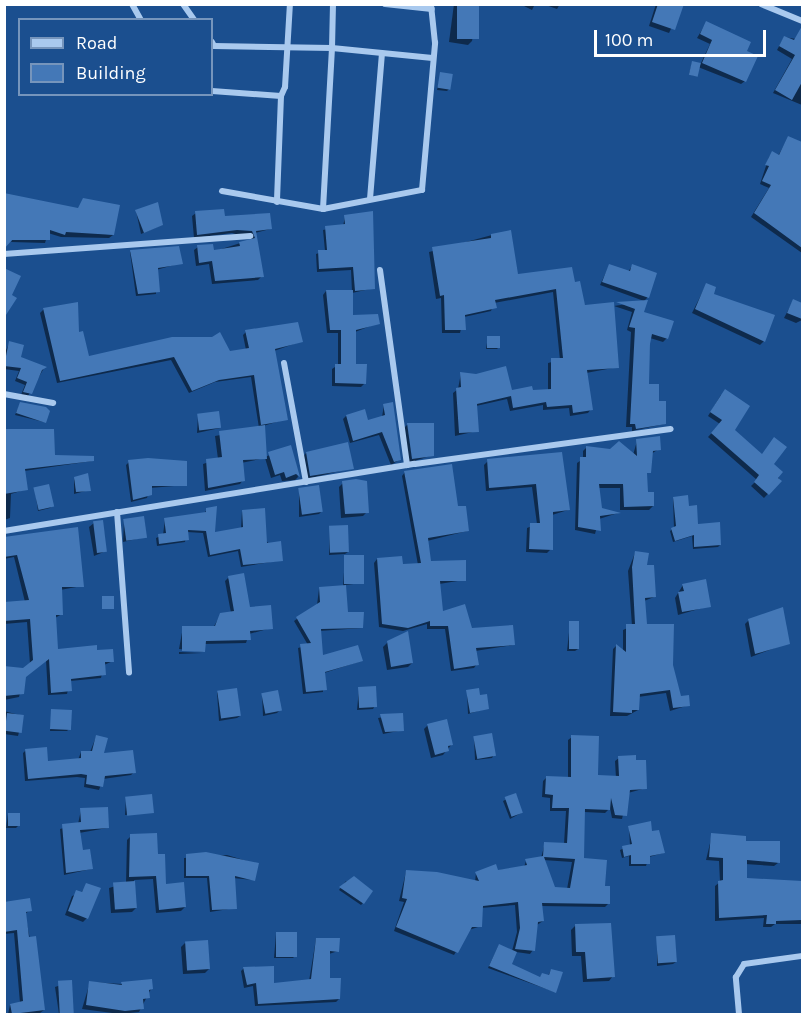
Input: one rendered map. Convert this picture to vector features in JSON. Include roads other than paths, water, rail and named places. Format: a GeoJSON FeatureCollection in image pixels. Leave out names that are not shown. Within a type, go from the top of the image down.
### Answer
{"type":"FeatureCollection","features":[{"type":"Feature","properties":{"kind":"street"},"geometry":{"type":"LineString","coordinates":[[132,4],[140,18]]}},
{"type":"Feature","properties":{"kind":"street"},"geometry":{"type":"LineString","coordinates":[[183,4],[193,18]]}},
{"type":"Feature","properties":{"kind":"street"},"geometry":{"type":"LineString","coordinates":[[277,202],[281,96],[285,87],[290,4]]}},
{"type":"Feature","properties":{"kind":"street"},"geometry":{"type":"LineString","coordinates":[[322,209],[333,4]]}},
{"type":"Feature","properties":{"kind":"street"},"geometry":{"type":"LineString","coordinates":[[222,191],[322,209],[422,190],[434,58],[431,7],[385,4]]}},
{"type":"Feature","properties":{"kind":"street"},"geometry":{"type":"LineString","coordinates":[[761,4],[802,21]]}},
{"type":"Feature","properties":{"kind":"street"},"geometry":{"type":"LineString","coordinates":[[213,44],[214,46],[286,49],[332,48],[434,58]]}},
{"type":"Feature","properties":{"kind":"street"},"geometry":{"type":"LineString","coordinates":[[370,199],[382,53]]}},
{"type":"Feature","properties":{"kind":"street"},"geometry":{"type":"LineString","coordinates":[[213,91],[281,96]]}},
{"type":"Feature","properties":{"kind":"street"},"geometry":{"type":"LineString","coordinates":[[4,254],[250,236]]}},
{"type":"Feature","properties":{"kind":"street"},"geometry":{"type":"LineString","coordinates":[[380,270],[407,465]]}},
{"type":"Feature","properties":{"kind":"street"},"geometry":{"type":"LineString","coordinates":[[284,363],[306,482]]}},
{"type":"Feature","properties":{"kind":"street"},"geometry":{"type":"LineString","coordinates":[[4,394],[53,403]]}},
{"type":"Feature","properties":{"kind":"street"},"geometry":{"type":"LineString","coordinates":[[4,531],[407,465],[671,429]]}},
{"type":"Feature","properties":{"kind":"street"},"geometry":{"type":"LineString","coordinates":[[117,512],[129,673]]}},
{"type":"Feature","properties":{"kind":"street"},"geometry":{"type":"LineString","coordinates":[[739,1014],[736,977],[744,964],[802,956]]}}]}
